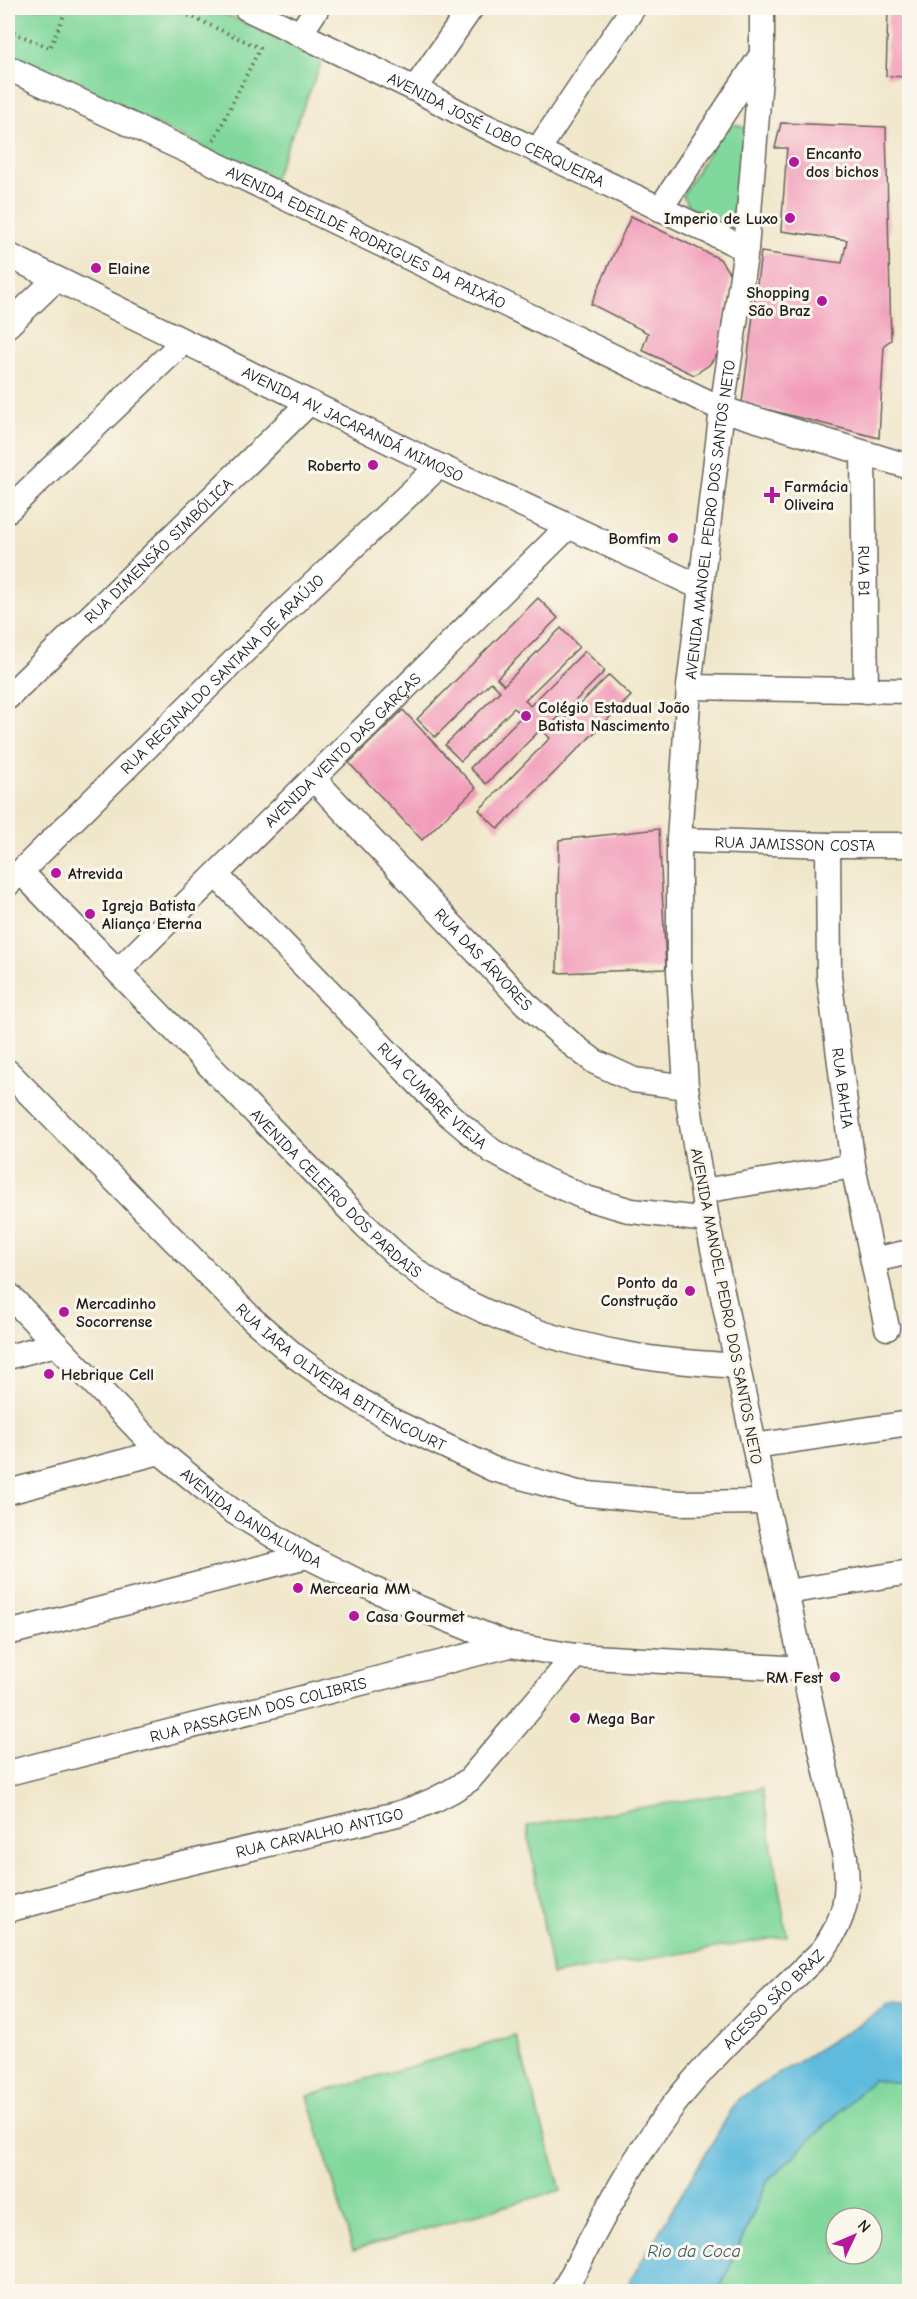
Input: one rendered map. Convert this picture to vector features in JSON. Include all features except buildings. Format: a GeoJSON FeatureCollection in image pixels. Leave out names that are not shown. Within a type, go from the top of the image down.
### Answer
{"type":"FeatureCollection","features":[{"type":"Feature","properties":{"kind":"street","name":"AVENIDA JOSÉ LOBO CERQUEIRA"},"geometry":{"type":"LineString","coordinates":[[246,8],[416,88],[481,124],[537,151],[746,249]]}},
{"type":"Feature","properties":{"kind":"street"},"geometry":{"type":"LineString","coordinates":[[300,34],[317,8]]}},
{"type":"Feature","properties":{"kind":"street"},"geometry":{"type":"LineString","coordinates":[[416,88],[471,8]]}},
{"type":"Feature","properties":{"kind":"street"},"geometry":{"type":"LineString","coordinates":[[537,151],[633,8]]}},
{"type":"Feature","properties":{"kind":"street","name":"AVENIDA MANOEL PEDRO DOS SANTOS NETO"},"geometry":{"type":"LineString","coordinates":[[762,8],[762,54],[746,249],[722,409],[689,687],[679,840],[679,967],[686,1087],[707,1220],[803,1669]]}},
{"type":"Feature","properties":{"kind":"street"},"geometry":{"type":"LineString","coordinates":[[660,209],[762,54]]}},
{"type":"Feature","properties":{"kind":"street","name":"AVENIDA EDEILDE RODRIGUES DA PAIXÃO"},"geometry":{"type":"LineString","coordinates":[[8,69],[205,159],[722,409],[909,467]]}},
{"type":"Feature","properties":{"kind":"street","name":"AVENIDA AV. JACARANDÁ MIMOSO"},"geometry":{"type":"LineString","coordinates":[[8,255],[438,466],[700,587]]}},
{"type":"Feature","properties":{"kind":"street"},"geometry":{"type":"LineString","coordinates":[[8,325],[56,279]]}},
{"type":"Feature","properties":{"kind":"street"},"geometry":{"type":"LineString","coordinates":[[8,510],[183,342]]}},
{"type":"Feature","properties":{"kind":"street","name":"RUA DIMENSÃO SIMBÓLICA"},"geometry":{"type":"LineString","coordinates":[[8,697],[309,403]]}},
{"type":"Feature","properties":{"kind":"street","name":"RUA B1"},"geometry":{"type":"LineString","coordinates":[[863,453],[867,692]]}},
{"type":"Feature","properties":{"kind":"street","name":"RUA REGINALDO SANTANA DE ARAÚJO"},"geometry":{"type":"LineString","coordinates":[[14,878],[290,606],[438,466]]}},
{"type":"Feature","properties":{"kind":"street","name":"AVENIDA VENTO DAS GARÇAS"},"geometry":{"type":"LineString","coordinates":[[118,971],[568,527]]}},
{"type":"Feature","properties":{"kind":"street"},"geometry":{"type":"LineString","coordinates":[[689,687],[909,691]]}},
{"type":"Feature","properties":{"kind":"street","name":"RUA DAS ÁRVORES"},"geometry":{"type":"LineString","coordinates":[[313,778],[525,1003],[574,1046],[595,1062],[633,1080],[686,1087]]}},
{"type":"Feature","properties":{"kind":"street","name":"RUA JAMISSON COSTA"},"geometry":{"type":"LineString","coordinates":[[679,840],[909,845]]}},
{"type":"Feature","properties":{"kind":"street","name":"RUA BAHIA"},"geometry":{"type":"LineString","coordinates":[[828,845],[829,976],[854,1166],[887,1328]]}},
{"type":"Feature","properties":{"kind":"street","name":"RUA CUMBRE VIEJA"},"geometry":{"type":"LineString","coordinates":[[216,875],[447,1113],[492,1151],[545,1180],[586,1198],[632,1211],[707,1220]]}},
{"type":"Feature","properties":{"kind":"street","name":"AVENIDA CELEIRO DOS PARDAIS"},"geometry":{"type":"LineString","coordinates":[[14,878],[118,971],[352,1213],[406,1263],[446,1291],[488,1314],[580,1343],[638,1356],[737,1365]]}},
{"type":"Feature","properties":{"kind":"street","name":"RUA IARA OLIVEIRA BITTENCOURT"},"geometry":{"type":"LineString","coordinates":[[10,1078],[250,1317],[295,1356],[393,1421],[493,1469],[578,1493],[681,1503],[766,1502]]}},
{"type":"Feature","properties":{"kind":"street"},"geometry":{"type":"LineString","coordinates":[[703,1191],[854,1166]]}},
{"type":"Feature","properties":{"kind":"street"},"geometry":{"type":"LineString","coordinates":[[873,1260],[909,1252]]}},
{"type":"Feature","properties":{"kind":"street","name":"AVENIDA DANDALUNDA"},"geometry":{"type":"LineString","coordinates":[[8,1294],[160,1452],[231,1510],[307,1556],[375,1590],[510,1646],[574,1656],[803,1669]]}},
{"type":"Feature","properties":{"kind":"street"},"geometry":{"type":"LineString","coordinates":[[8,1357],[56,1344]]}},
{"type":"Feature","properties":{"kind":"street"},"geometry":{"type":"LineString","coordinates":[[755,1446],[909,1423]]}},
{"type":"Feature","properties":{"kind":"street"},"geometry":{"type":"LineString","coordinates":[[8,1492],[160,1452]]}},
{"type":"Feature","properties":{"kind":"street"},"geometry":{"type":"LineString","coordinates":[[8,1633],[307,1556]]}},
{"type":"Feature","properties":{"kind":"street"},"geometry":{"type":"LineString","coordinates":[[787,1592],[909,1572]]}},
{"type":"Feature","properties":{"kind":"street","name":"RUA PASSAGEM DOS COLIBRIS"},"geometry":{"type":"LineString","coordinates":[[8,1773],[510,1646]]}},
{"type":"Feature","properties":{"kind":"street","name":"RUA CARVALHO ANTIGO"},"geometry":{"type":"LineString","coordinates":[[8,1910],[116,1880],[397,1814],[428,1804],[451,1793],[469,1780],[574,1656]]}},
{"type":"Feature","properties":{"kind":"street","name":"ACESSO SÃO BRAZ"},"geometry":{"type":"LineString","coordinates":[[563,2292],[629,2173],[670,2109],[705,2069],[823,1950],[834,1933],[845,1908],[847,1873],[845,1857],[803,1669]]}},
{"type":"Feature","properties":{"kind":"path"},"geometry":{"type":"LineString","coordinates":[[8,30],[50,48],[67,8]]}},
{"type":"Feature","properties":{"kind":"path"},"geometry":{"type":"LineString","coordinates":[[172,8],[260,48],[205,159]]}},
{"type":"Feature","properties":{"kind":"green space"},"geometry":{"type":"Polygon","coordinates":[[[8,8],[212,8],[323,59],[273,181],[8,52],[8,8]]]}},
{"type":"Feature","properties":{"kind":"green space"},"geometry":{"type":"Polygon","coordinates":[[[728,122],[745,128],[731,229],[689,207],[682,195],[728,122]]]}},
{"type":"Feature","properties":{"kind":"green space"},"geometry":{"type":"Polygon","coordinates":[[[762,1788],[787,1936],[552,1975],[527,1826],[762,1788]]]}},
{"type":"Feature","properties":{"kind":"green space"},"geometry":{"type":"Polygon","coordinates":[[[516,2036],[561,2190],[353,2250],[308,2096],[516,2036]]]}},
{"type":"Feature","properties":{"kind":"green space"},"geometry":{"type":"Polygon","coordinates":[[[872,2080],[909,2083],[909,2291],[719,2292],[767,2182],[872,2080]]]}},
{"type":"Feature","properties":{"kind":"water","name":"Rio da Coca"},"geometry":{"type":"Polygon","coordinates":[[[888,2006],[909,2007],[909,2083],[872,2080],[767,2182],[719,2291],[624,2291],[738,2099],[888,2006]]]}},
{"type":"Feature","properties":{"kind":"place","name":"Encanto dos bichos"},"geometry":{"type":"Point","coordinates":[794,162]}},
{"type":"Feature","properties":{"kind":"place","name":"Imperio de Luxo"},"geometry":{"type":"Point","coordinates":[790,218]}},
{"type":"Feature","properties":{"kind":"place","name":"Elaine"},"geometry":{"type":"Point","coordinates":[96,268]}},
{"type":"Feature","properties":{"kind":"place","name":"Shopping São Braz"},"geometry":{"type":"Point","coordinates":[822,301]}},
{"type":"Feature","properties":{"kind":"place","name":"Roberto"},"geometry":{"type":"Point","coordinates":[373,465]}},
{"type":"Feature","properties":{"kind":"place","name":"Farmácia Oliveira"},"geometry":{"type":"Point","coordinates":[772,495]}},
{"type":"Feature","properties":{"kind":"place","name":"Bomfim"},"geometry":{"type":"Point","coordinates":[673,538]}},
{"type":"Feature","properties":{"kind":"place","name":"Colégio Estadual João Batista Nascimento"},"geometry":{"type":"Point","coordinates":[526,716]}},
{"type":"Feature","properties":{"kind":"place","name":"Atrevida"},"geometry":{"type":"Point","coordinates":[56,873]}},
{"type":"Feature","properties":{"kind":"place","name":"Igreja Batista Aliança Eterna"},"geometry":{"type":"Point","coordinates":[90,914]}},
{"type":"Feature","properties":{"kind":"place","name":"Ponto da Construção"},"geometry":{"type":"Point","coordinates":[690,1291]}},
{"type":"Feature","properties":{"kind":"place","name":"Mercadinho Socorrense"},"geometry":{"type":"Point","coordinates":[64,1312]}},
{"type":"Feature","properties":{"kind":"place","name":"Hebrique Cell"},"geometry":{"type":"Point","coordinates":[49,1374]}},
{"type":"Feature","properties":{"kind":"place","name":"Mercearia MM"},"geometry":{"type":"Point","coordinates":[298,1588]}},
{"type":"Feature","properties":{"kind":"place","name":"Casa Gourmet"},"geometry":{"type":"Point","coordinates":[354,1616]}},
{"type":"Feature","properties":{"kind":"place","name":"RM Fest"},"geometry":{"type":"Point","coordinates":[835,1677]}},
{"type":"Feature","properties":{"kind":"place","name":"Mega Bar"},"geometry":{"type":"Point","coordinates":[575,1718]}}]}
